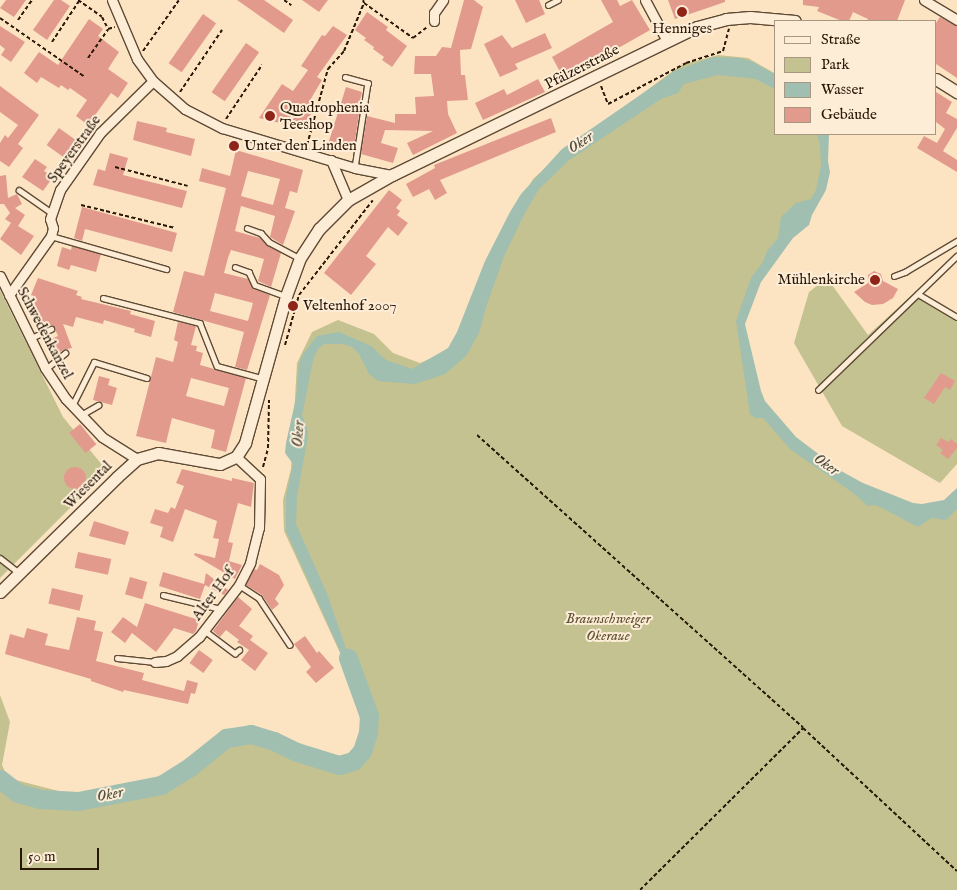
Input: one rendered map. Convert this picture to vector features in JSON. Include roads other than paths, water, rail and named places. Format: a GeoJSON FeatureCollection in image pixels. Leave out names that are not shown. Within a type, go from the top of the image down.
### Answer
{"type":"FeatureCollection","features":[{"type":"Feature","properties":{"kind":"street"},"geometry":{"type":"LineString","coordinates":[[112,0],[138,59],[153,81],[173,101],[204,121],[355,168],[392,175]]}},
{"type":"Feature","properties":{"kind":"street"},"geometry":{"type":"LineString","coordinates":[[434,21],[434,13],[443,0]]}},
{"type":"Feature","properties":{"kind":"street"},"geometry":{"type":"LineString","coordinates":[[645,0],[667,41]]}},
{"type":"Feature","properties":{"kind":"street"},"geometry":{"type":"LineString","coordinates":[[924,0],[957,20]]}},
{"type":"Feature","properties":{"kind":"street","name":"Pfälzerstraße"},"geometry":{"type":"LineString","coordinates":[[392,175],[697,28],[726,19],[750,17],[783,20]]}},
{"type":"Feature","properties":{"kind":"street"},"geometry":{"type":"LineString","coordinates":[[937,80],[957,92]]}},
{"type":"Feature","properties":{"kind":"street","name":"Speyerstraße"},"geometry":{"type":"LineString","coordinates":[[51,236],[52,213],[60,190],[90,146],[118,114],[153,81]]}},
{"type":"Feature","properties":{"kind":"street"},"geometry":{"type":"LineString","coordinates":[[331,160],[348,200]]}},
{"type":"Feature","properties":{"kind":"street"},"geometry":{"type":"LineString","coordinates":[[236,457],[245,443],[286,296],[300,258],[319,229],[348,200],[392,175]]}},
{"type":"Feature","properties":{"kind":"street"},"geometry":{"type":"LineString","coordinates":[[9,295],[51,236]]}},
{"type":"Feature","properties":{"kind":"street","name":"Schwedenkanzel"},"geometry":{"type":"LineString","coordinates":[[0,276],[46,369],[72,406],[102,437],[137,459]]}},
{"type":"Feature","properties":{"kind":"street","name":"Wiesental"},"geometry":{"type":"LineString","coordinates":[[0,592],[137,459],[158,453],[220,464],[236,457]]}},
{"type":"Feature","properties":{"kind":"street","name":"Alter Hof"},"geometry":{"type":"LineString","coordinates":[[154,662],[166,661],[176,656],[204,630],[239,585],[250,563],[257,540],[260,479],[236,457]]}},
{"type":"Feature","properties":{"kind":"lane"},"geometry":{"type":"LineString","coordinates":[[548,6],[558,0]]}},
{"type":"Feature","properties":{"kind":"lane"},"geometry":{"type":"LineString","coordinates":[[345,77],[368,83],[355,168]]}},
{"type":"Feature","properties":{"kind":"lane"},"geometry":{"type":"LineString","coordinates":[[19,190],[52,213]]}},
{"type":"Feature","properties":{"kind":"lane"},"geometry":{"type":"LineString","coordinates":[[247,228],[262,233],[269,242],[300,258]]}},
{"type":"Feature","properties":{"kind":"lane"},"geometry":{"type":"LineString","coordinates":[[51,236],[166,270]]}},
{"type":"Feature","properties":{"kind":"lane"},"geometry":{"type":"LineString","coordinates":[[894,276],[905,272],[957,241]]}},
{"type":"Feature","properties":{"kind":"lane"},"geometry":{"type":"LineString","coordinates":[[818,390],[957,256]]}},
{"type":"Feature","properties":{"kind":"lane"},"geometry":{"type":"LineString","coordinates":[[235,268],[249,272],[255,285],[286,296]]}},
{"type":"Feature","properties":{"kind":"lane"},"geometry":{"type":"LineString","coordinates":[[918,294],[957,317]]}},
{"type":"Feature","properties":{"kind":"lane"},"geometry":{"type":"LineString","coordinates":[[103,298],[200,323],[217,366],[263,379]]}},
{"type":"Feature","properties":{"kind":"lane"},"geometry":{"type":"LineString","coordinates":[[31,338],[51,329]]}},
{"type":"Feature","properties":{"kind":"lane"},"geometry":{"type":"LineString","coordinates":[[46,369],[65,353]]}},
{"type":"Feature","properties":{"kind":"lane"},"geometry":{"type":"LineString","coordinates":[[72,406],[94,362],[148,378]]}},
{"type":"Feature","properties":{"kind":"lane"},"geometry":{"type":"LineString","coordinates":[[81,415],[98,405]]}},
{"type":"Feature","properties":{"kind":"lane"},"geometry":{"type":"LineString","coordinates":[[0,558],[19,573]]}},
{"type":"Feature","properties":{"kind":"lane"},"geometry":{"type":"LineString","coordinates":[[239,585],[259,598],[290,645]]}},
{"type":"Feature","properties":{"kind":"lane"},"geometry":{"type":"LineString","coordinates":[[163,595],[221,608]]}},
{"type":"Feature","properties":{"kind":"lane"},"geometry":{"type":"LineString","coordinates":[[204,630],[235,653],[239,650]]}},
{"type":"Feature","properties":{"kind":"lane","name":"Alter Hof"},"geometry":{"type":"LineString","coordinates":[[117,658],[154,662]]}},
{"type":"Feature","properties":{"kind":"water"},"geometry":{"type":"Polygon","coordinates":[[[713,57],[741,58],[753,62],[774,74],[774,89],[756,79],[718,75],[684,84],[678,93],[661,99],[568,161],[539,189],[525,213],[505,254],[479,333],[466,356],[445,374],[415,384],[378,381],[369,374],[359,354],[352,347],[343,344],[324,344],[318,349],[313,360],[302,416],[307,427],[308,436],[297,497],[296,524],[328,596],[369,716],[286,531],[286,496],[293,464],[285,453],[296,398],[299,364],[303,354],[317,336],[339,332],[371,346],[386,360],[412,369],[448,348],[457,332],[485,261],[521,194],[562,149],[675,71],[713,57]]]}},
{"type":"Feature","properties":{"kind":"water"},"geometry":{"type":"Polygon","coordinates":[[[817,135],[829,135],[828,161],[830,172],[826,190],[812,215],[809,225],[793,238],[761,282],[745,324],[761,391],[765,401],[796,437],[841,471],[863,483],[913,503],[922,504],[944,500],[957,488],[957,509],[946,520],[931,518],[918,527],[875,505],[868,506],[852,492],[791,450],[763,418],[755,418],[750,414],[736,321],[751,278],[763,262],[767,251],[778,238],[781,217],[796,203],[811,199],[816,190],[821,166],[820,144],[817,135]]]}},
{"type":"Feature","properties":{"kind":"waterway","name":"Oker"},"geometry":{"type":"LineString","coordinates":[[0,779],[18,793],[41,799],[78,801],[161,785],[191,766],[226,738],[251,734],[274,741],[297,752],[339,765],[353,761],[362,751],[368,733],[369,716],[348,658]]}},
{"type":"Feature","properties":{"kind":"place","name":"Henniges"},"geometry":{"type":"Point","coordinates":[682,12]}},
{"type":"Feature","properties":{"kind":"place","name":"Quadrophenia Teeshop"},"geometry":{"type":"Point","coordinates":[270,116]}},
{"type":"Feature","properties":{"kind":"place","name":"Unter den Linden"},"geometry":{"type":"Point","coordinates":[234,146]}},
{"type":"Feature","properties":{"kind":"place","name":"Mühlenkirche"},"geometry":{"type":"Point","coordinates":[875,280]}},
{"type":"Feature","properties":{"kind":"place","name":"Veltenhof 2007"},"geometry":{"type":"Point","coordinates":[293,306]}},
{"type":"Feature","properties":{"kind":"park label","name":"Braunschweiger Okeraue"},"geometry":{"type":"Point","coordinates":[608,626]}}]}
